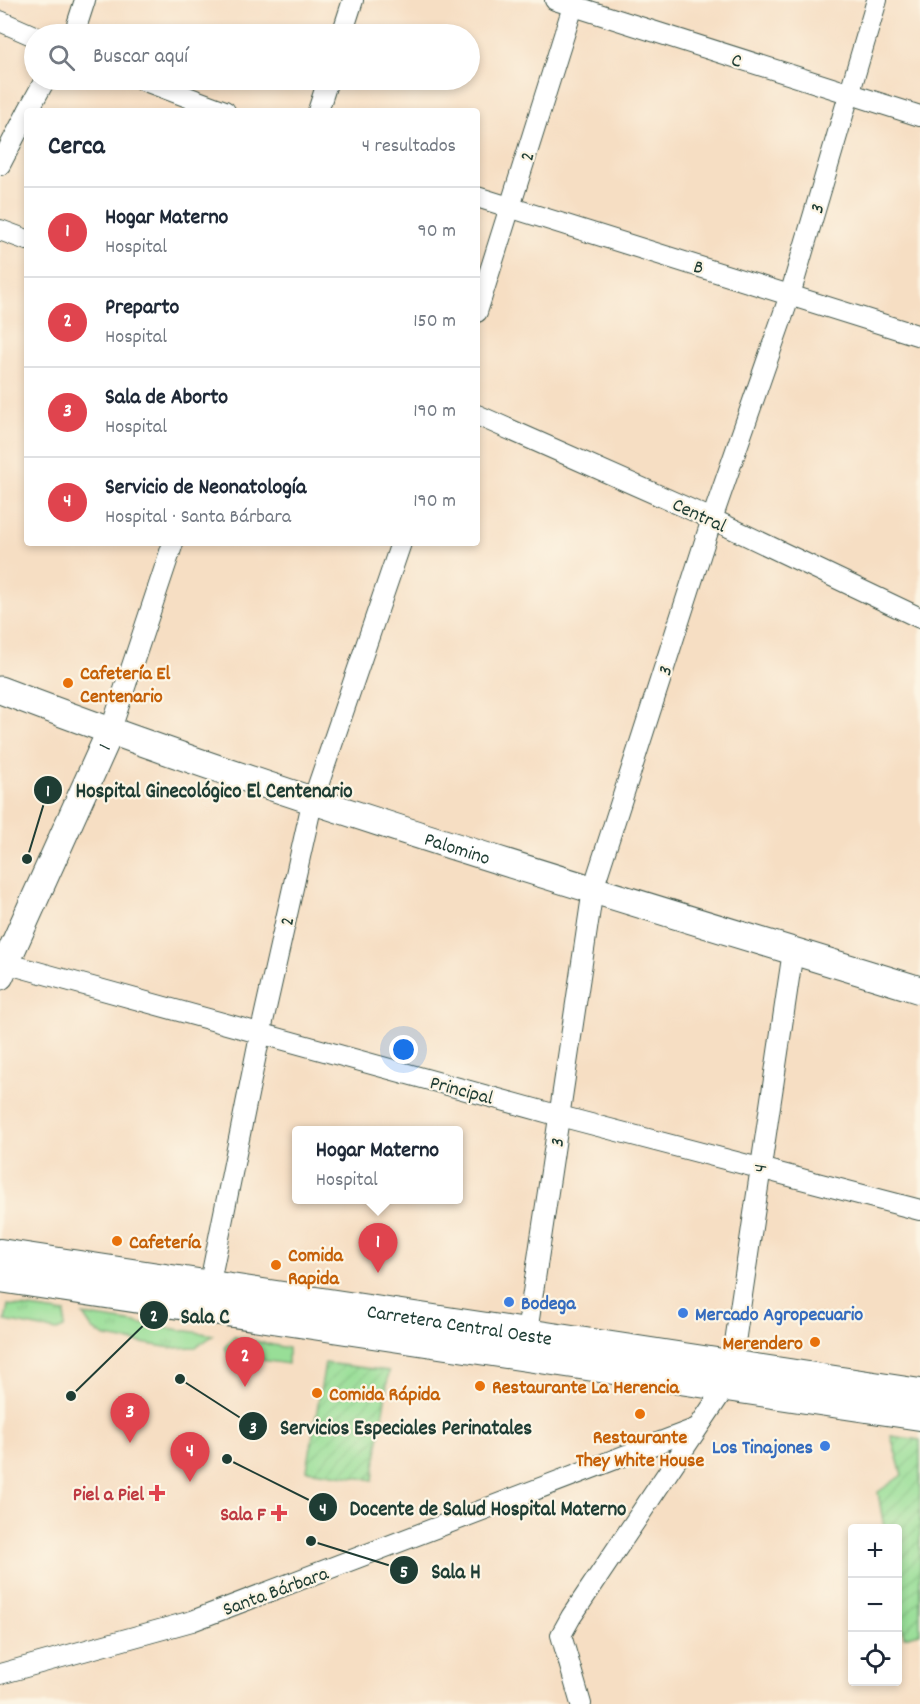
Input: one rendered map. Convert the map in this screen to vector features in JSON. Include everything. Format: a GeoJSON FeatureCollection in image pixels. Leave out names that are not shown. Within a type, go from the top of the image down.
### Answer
{"type":"FeatureCollection","features":[{"type":"Feature","properties":{"kind":"main road","name":"Carretera Central Oeste"},"geometry":{"type":"LineString","coordinates":[[0,1254],[207,1297],[525,1346],[728,1375],[920,1394]]}},
{"type":"Feature","properties":{"kind":"main road","name":"Carretera Central Oeste"},"geometry":{"type":"LineString","coordinates":[[0,1277],[207,1297]]}},
{"type":"Feature","properties":{"kind":"main road","name":"Carretera Central Oeste"},"geometry":{"type":"LineString","coordinates":[[728,1375],[920,1415]]}},
{"type":"Feature","properties":{"kind":"street"},"geometry":{"type":"LineString","coordinates":[[77,24],[85,0]]}},
{"type":"Feature","properties":{"kind":"street"},"geometry":{"type":"LineString","coordinates":[[345,24],[353,0]]}},
{"type":"Feature","properties":{"kind":"street","name":"3"},"geometry":{"type":"LineString","coordinates":[[525,1346],[593,889],[712,519],[790,295],[877,0]]}},
{"type":"Feature","properties":{"kind":"street","name":"C"},"geometry":{"type":"LineString","coordinates":[[568,2],[849,95],[920,116]]}},
{"type":"Feature","properties":{"kind":"street","name":"2"},"geometry":{"type":"LineString","coordinates":[[480,302],[510,207],[568,2]]}},
{"type":"Feature","properties":{"kind":"street"},"geometry":{"type":"LineString","coordinates":[[0,21],[24,32]]}},
{"type":"Feature","properties":{"kind":"street"},"geometry":{"type":"LineString","coordinates":[[29,108],[39,90]]}},
{"type":"Feature","properties":{"kind":"street"},"geometry":{"type":"LineString","coordinates":[[169,90],[217,108]]}},
{"type":"Feature","properties":{"kind":"street"},"geometry":{"type":"LineString","coordinates":[[319,108],[325,90]]}},
{"type":"Feature","properties":{"kind":"street"},"geometry":{"type":"LineString","coordinates":[[0,165],[24,118]]}},
{"type":"Feature","properties":{"kind":"street","name":"B"},"geometry":{"type":"LineString","coordinates":[[480,198],[920,336]]}},
{"type":"Feature","properties":{"kind":"street"},"geometry":{"type":"LineString","coordinates":[[0,230],[24,239]]}},
{"type":"Feature","properties":{"kind":"street","name":"Central"},"geometry":{"type":"LineString","coordinates":[[480,416],[712,519],[920,618]]}},
{"type":"Feature","properties":{"kind":"street","name":"1"},"geometry":{"type":"LineString","coordinates":[[5,954],[110,732],[172,546]]}},
{"type":"Feature","properties":{"kind":"street","name":"2"},"geometry":{"type":"LineString","coordinates":[[207,1297],[260,1035],[312,802],[400,546]]}},
{"type":"Feature","properties":{"kind":"street","name":"Palomino"},"geometry":{"type":"LineString","coordinates":[[0,690],[110,732],[312,802],[920,990]]}},
{"type":"Feature","properties":{"kind":"street","name":"4"},"geometry":{"type":"LineString","coordinates":[[728,1375],[793,951]]}},
{"type":"Feature","properties":{"kind":"street","name":"Principal"},"geometry":{"type":"LineString","coordinates":[[5,954],[260,1035],[920,1210]]}},
{"type":"Feature","properties":{"kind":"street"},"geometry":{"type":"LineString","coordinates":[[581,1704],[561,1635],[697,1428],[728,1375]]}},
{"type":"Feature","properties":{"kind":"street","name":"Santa Bárbara"},"geometry":{"type":"LineString","coordinates":[[0,1674],[192,1621],[697,1428]]}},
{"type":"Feature","properties":{"kind":"green space"},"geometry":{"type":"Polygon","coordinates":[[[8,1305],[65,1313],[64,1328],[57,1331],[5,1321],[8,1305]]]}},
{"type":"Feature","properties":{"kind":"green space"},"geometry":{"type":"Polygon","coordinates":[[[83,1315],[214,1335],[196,1347],[171,1348],[106,1337],[93,1330],[83,1315]]]}},
{"type":"Feature","properties":{"kind":"green space"},"geometry":{"type":"Polygon","coordinates":[[[234,1337],[288,1348],[288,1364],[228,1355],[225,1347],[234,1337]]]}},
{"type":"Feature","properties":{"kind":"green space"},"geometry":{"type":"Polygon","coordinates":[[[325,1363],[389,1371],[373,1480],[307,1470],[325,1363]]]}},
{"type":"Feature","properties":{"kind":"green space"},"geometry":{"type":"Polygon","coordinates":[[[891,1436],[920,1440],[920,1633],[904,1637],[902,1524],[883,1524],[878,1492],[902,1475],[891,1436]]]}},
{"type":"Feature","properties":{"kind":"place","name":"Cafetería El Centenario"},"geometry":{"type":"Point","coordinates":[68,683]}},
{"type":"Feature","properties":{"kind":"place","name":"Hospital Ginecológico El Centenario"},"geometry":{"type":"Point","coordinates":[27,859]}},
{"type":"Feature","properties":{"kind":"place","name":"Cafetería"},"geometry":{"type":"Point","coordinates":[117,1241]}},
{"type":"Feature","properties":{"kind":"place","name":"Comida Rapida"},"geometry":{"type":"Point","coordinates":[276,1265]}},
{"type":"Feature","properties":{"kind":"place","name":"Hogar Materno"},"geometry":{"type":"Point","coordinates":[378,1273]}},
{"type":"Feature","properties":{"kind":"place","name":"Bodega"},"geometry":{"type":"Point","coordinates":[509,1302]}},
{"type":"Feature","properties":{"kind":"place","name":"Mercado Agropecuario"},"geometry":{"type":"Point","coordinates":[683,1313]}},
{"type":"Feature","properties":{"kind":"place","name":"Merendero"},"geometry":{"type":"Point","coordinates":[815,1342]}},
{"type":"Feature","properties":{"kind":"place","name":"Servicios Especiales Perinatales"},"geometry":{"type":"Point","coordinates":[180,1379]}},
{"type":"Feature","properties":{"kind":"place","name":"Restaurante La Herencia"},"geometry":{"type":"Point","coordinates":[480,1386]}},
{"type":"Feature","properties":{"kind":"place","name":"Preparto"},"geometry":{"type":"Point","coordinates":[245,1387]}},
{"type":"Feature","properties":{"kind":"place","name":"Comida Rápida"},"geometry":{"type":"Point","coordinates":[317,1393]}},
{"type":"Feature","properties":{"kind":"place","name":"Sala C"},"geometry":{"type":"Point","coordinates":[71,1396]}},
{"type":"Feature","properties":{"kind":"place","name":"Restaurante They White House"},"geometry":{"type":"Point","coordinates":[640,1414]}},
{"type":"Feature","properties":{"kind":"place","name":"Sala de Aborto"},"geometry":{"type":"Point","coordinates":[130,1443]}},
{"type":"Feature","properties":{"kind":"place","name":"Los Tinajones"},"geometry":{"type":"Point","coordinates":[825,1446]}},
{"type":"Feature","properties":{"kind":"place","name":"Docente de Salud Hospital Materno"},"geometry":{"type":"Point","coordinates":[227,1459]}},
{"type":"Feature","properties":{"kind":"place","name":"Servicio de Neonatología"},"geometry":{"type":"Point","coordinates":[190,1482]}},
{"type":"Feature","properties":{"kind":"place","name":"Piel a Piel"},"geometry":{"type":"Point","coordinates":[157,1493]}},
{"type":"Feature","properties":{"kind":"place","name":"Sala F"},"geometry":{"type":"Point","coordinates":[279,1513]}},
{"type":"Feature","properties":{"kind":"place","name":"Sala H"},"geometry":{"type":"Point","coordinates":[311,1541]}}]}
